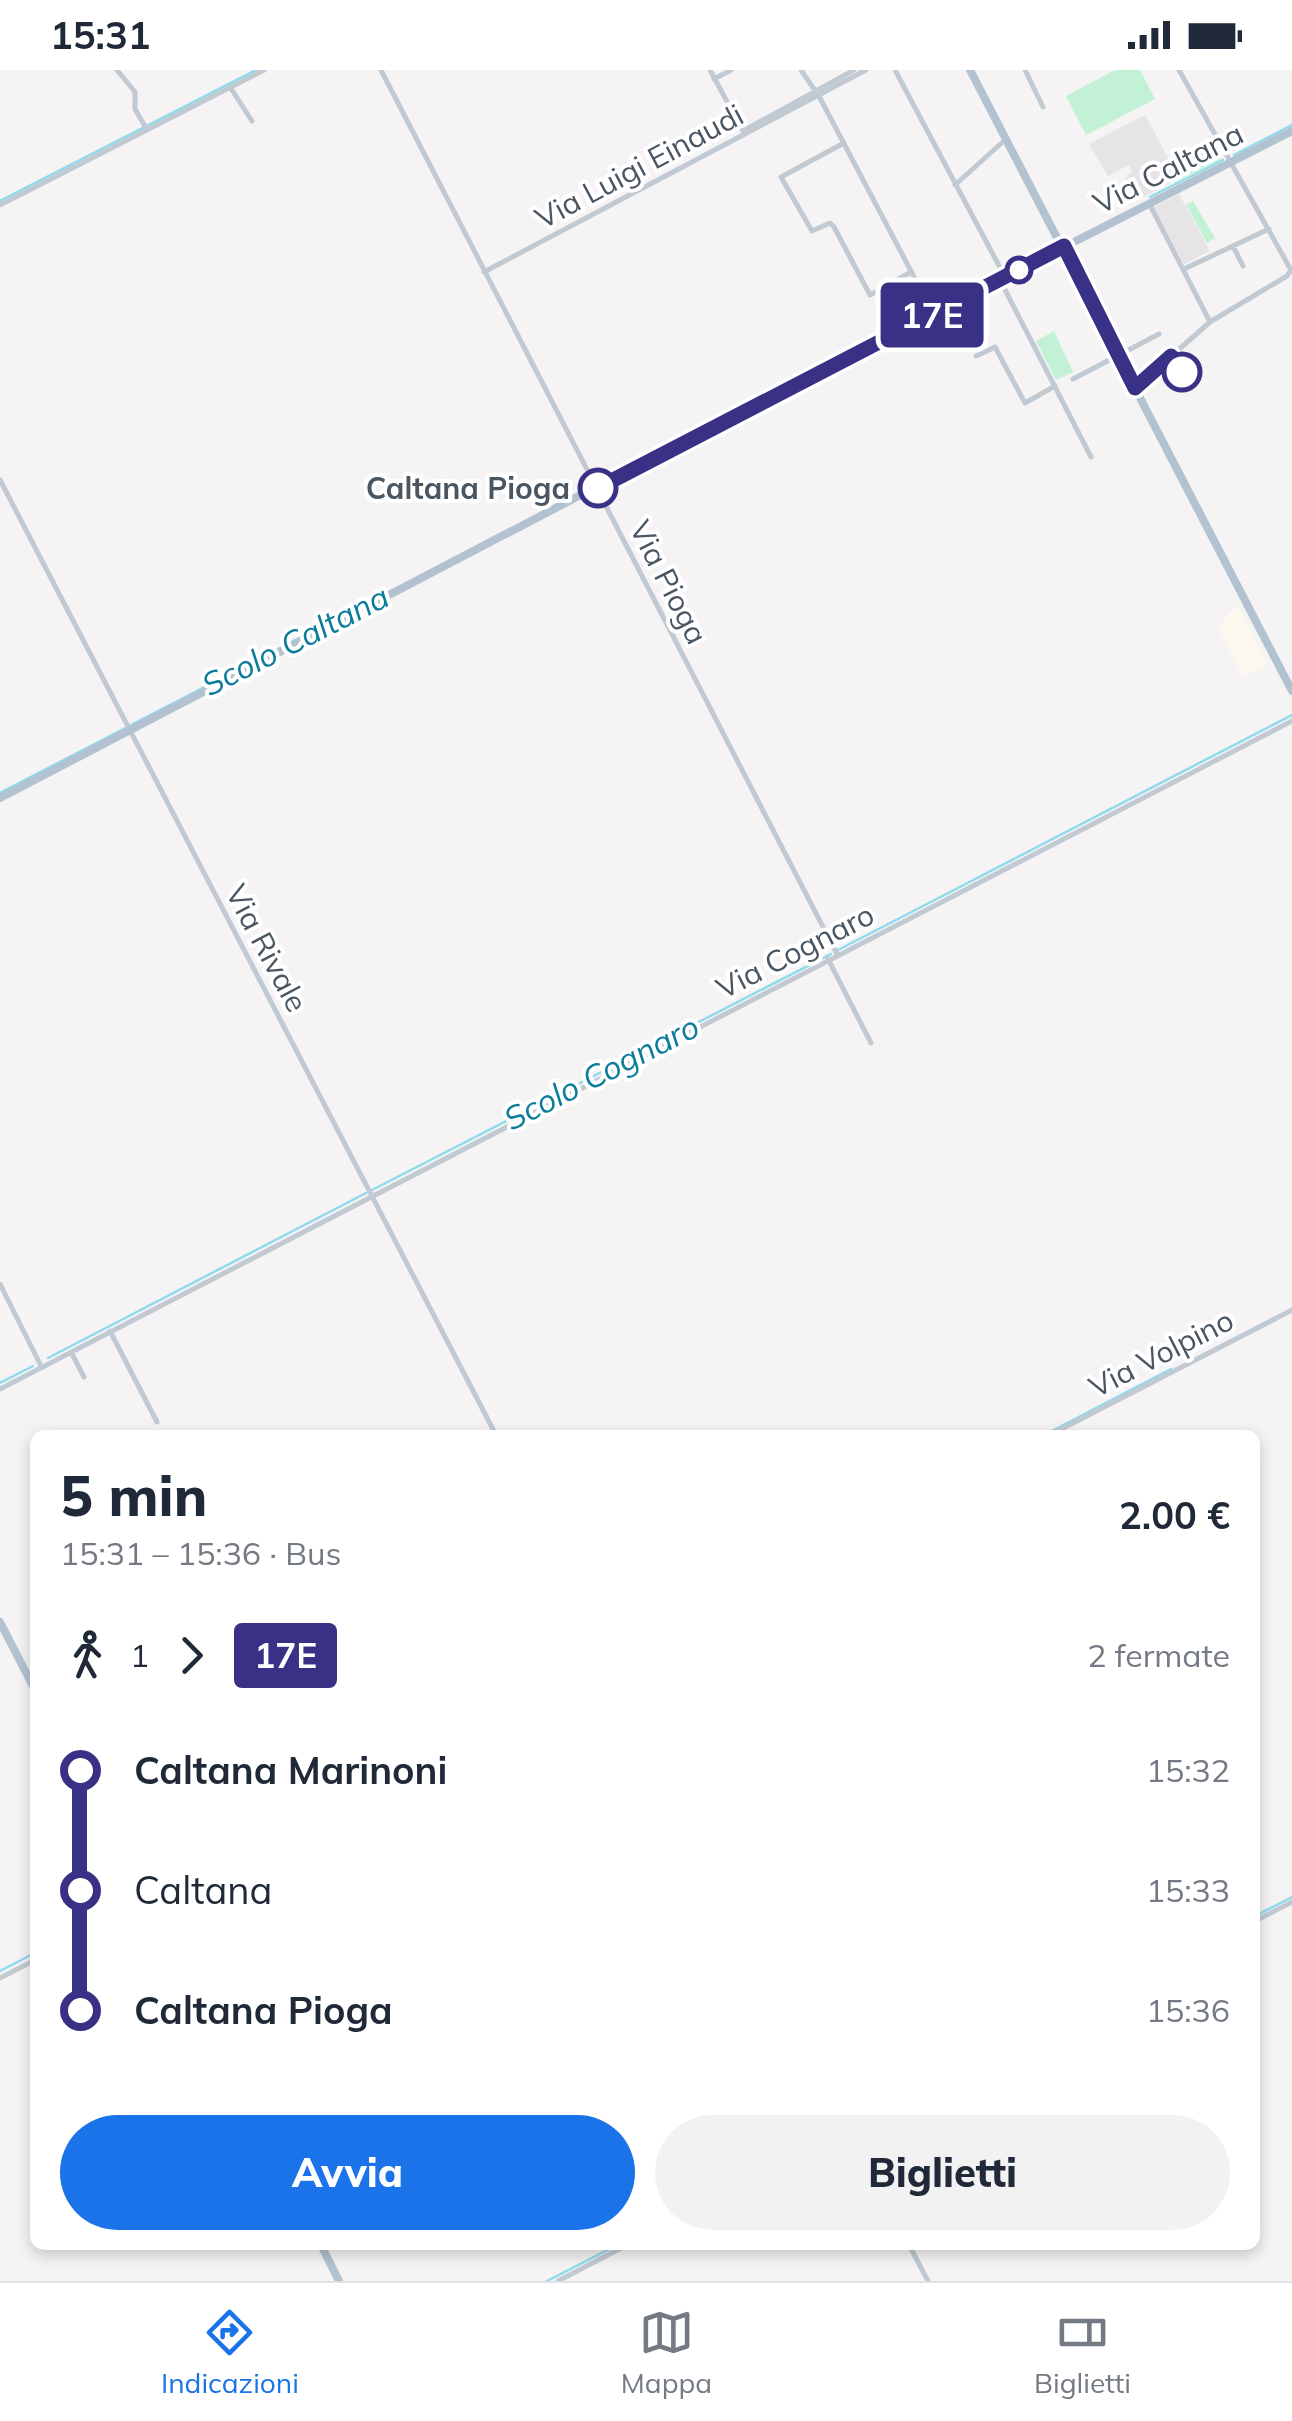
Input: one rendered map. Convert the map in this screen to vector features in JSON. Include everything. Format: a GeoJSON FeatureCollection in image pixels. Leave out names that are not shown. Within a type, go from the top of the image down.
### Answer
{"type":"FeatureCollection","features":[{"type":"Feature","properties":{"kind":"main road"},"geometry":{"type":"LineString","coordinates":[[970,70],[1292,691]]}},
{"type":"Feature","properties":{"kind":"main road","name":"Via Caltana"},"geometry":{"type":"LineString","coordinates":[[0,798],[126,729],[1292,131]]}},
{"type":"Feature","properties":{"kind":"main road"},"geometry":{"type":"LineString","coordinates":[[0,1622],[30,1680]]}},
{"type":"Feature","properties":{"kind":"main road"},"geometry":{"type":"LineString","coordinates":[[323,2250],[339,2281]]}},
{"type":"Feature","properties":{"kind":"street"},"geometry":{"type":"LineString","coordinates":[[118,70],[135,92],[136,109],[146,128]]}},
{"type":"Feature","properties":{"kind":"street"},"geometry":{"type":"LineString","coordinates":[[0,205],[264,70]]}},
{"type":"Feature","properties":{"kind":"street","name":"Via Pioga"},"geometry":{"type":"LineString","coordinates":[[380,70],[837,954]]}},
{"type":"Feature","properties":{"kind":"street"},"geometry":{"type":"LineString","coordinates":[[710,70],[745,133]]}},
{"type":"Feature","properties":{"kind":"street"},"geometry":{"type":"LineString","coordinates":[[714,79],[731,70]]}},
{"type":"Feature","properties":{"kind":"street"},"geometry":{"type":"LineString","coordinates":[[801,70],[934,314]]}},
{"type":"Feature","properties":{"kind":"street","name":"Via Luigi Einaudi"},"geometry":{"type":"LineString","coordinates":[[816,94],[854,70]]}},
{"type":"Feature","properties":{"kind":"street","name":"Via Luigi Einaudi"},"geometry":{"type":"LineString","coordinates":[[484,272],[866,70]]}},
{"type":"Feature","properties":{"kind":"street"},"geometry":{"type":"LineString","coordinates":[[896,70],[1091,456]]}},
{"type":"Feature","properties":{"kind":"street"},"geometry":{"type":"LineString","coordinates":[[1025,70],[1044,107]]}},
{"type":"Feature","properties":{"kind":"street"},"geometry":{"type":"LineString","coordinates":[[1135,388],[1210,322],[1292,270],[1179,70]]}},
{"type":"Feature","properties":{"kind":"street"},"geometry":{"type":"LineString","coordinates":[[230,87],[252,121]]}},
{"type":"Feature","properties":{"kind":"street"},"geometry":{"type":"LineString","coordinates":[[956,185],[1006,139]]}},
{"type":"Feature","properties":{"kind":"street"},"geometry":{"type":"LineString","coordinates":[[844,143],[781,177],[812,231],[830,223],[834,227],[870,294],[911,272]]}},
{"type":"Feature","properties":{"kind":"street"},"geometry":{"type":"LineString","coordinates":[[1149,202],[1210,322]]}},
{"type":"Feature","properties":{"kind":"street"},"geometry":{"type":"LineString","coordinates":[[1184,269],[1269,229]]}},
{"type":"Feature","properties":{"kind":"street"},"geometry":{"type":"LineString","coordinates":[[1233,246],[1243,266]]}},
{"type":"Feature","properties":{"kind":"street"},"geometry":{"type":"LineString","coordinates":[[944,308],[958,335]]}},
{"type":"Feature","properties":{"kind":"street"},"geometry":{"type":"LineString","coordinates":[[1073,380],[1160,334]]}},
{"type":"Feature","properties":{"kind":"street"},"geometry":{"type":"LineString","coordinates":[[976,356],[995,347],[1025,404],[1055,386]]}},
{"type":"Feature","properties":{"kind":"street","name":"Via Rivale"},"geometry":{"type":"LineString","coordinates":[[0,480],[493,1430]]}},
{"type":"Feature","properties":{"kind":"street","name":"Via Cognaro"},"geometry":{"type":"LineString","coordinates":[[0,1389],[1292,720]]}},
{"type":"Feature","properties":{"kind":"street"},"geometry":{"type":"LineString","coordinates":[[828,959],[871,1043]]}},
{"type":"Feature","properties":{"kind":"street"},"geometry":{"type":"LineString","coordinates":[[0,1284],[41,1367]]}},
{"type":"Feature","properties":{"kind":"street","name":"Via Volpino"},"geometry":{"type":"LineString","coordinates":[[1060,1430],[1292,1310]]}},
{"type":"Feature","properties":{"kind":"street"},"geometry":{"type":"LineString","coordinates":[[110,1331],[157,1422]]}},
{"type":"Feature","properties":{"kind":"street"},"geometry":{"type":"LineString","coordinates":[[71,1352],[84,1377]]}},
{"type":"Feature","properties":{"kind":"street"},"geometry":{"type":"LineString","coordinates":[[1260,1918],[1292,1902]]}},
{"type":"Feature","properties":{"kind":"street"},"geometry":{"type":"LineString","coordinates":[[0,1978],[30,1963]]}},
{"type":"Feature","properties":{"kind":"street"},"geometry":{"type":"LineString","coordinates":[[558,2281],[611,2250]]}},
{"type":"Feature","properties":{"kind":"street"},"geometry":{"type":"LineString","coordinates":[[912,2250],[928,2281]]}},
{"type":"Feature","properties":{"kind":"shaded area"},"geometry":{"type":"Polygon","coordinates":[[[1145,115],[1177,174],[1175,181],[1137,200],[1125,178],[1132,171],[1129,165],[1108,176],[1089,144],[1145,115]]]}},
{"type":"Feature","properties":{"kind":"shaded area"},"geometry":{"type":"Polygon","coordinates":[[[1179,194],[1210,251],[1184,264],[1154,207],[1179,194]]]}},
{"type":"Feature","properties":{"kind":"shaded area"},"geometry":{"type":"Polygon","coordinates":[[[1238,606],[1268,665],[1243,677],[1219,630],[1227,615],[1238,606]]]}},
{"type":"Feature","properties":{"kind":"green space"},"geometry":{"type":"Polygon","coordinates":[[[1115,70],[1140,70],[1155,99],[1086,135],[1066,96],[1115,70]]]}},
{"type":"Feature","properties":{"kind":"green space"},"geometry":{"type":"Polygon","coordinates":[[[1211,137],[1222,159],[1175,182],[1176,158],[1211,137]]]}},
{"type":"Feature","properties":{"kind":"green space"},"geometry":{"type":"Polygon","coordinates":[[[1193,201],[1215,238],[1207,243],[1186,205],[1193,201]]]}},
{"type":"Feature","properties":{"kind":"green space"},"geometry":{"type":"Polygon","coordinates":[[[1054,331],[1073,372],[1056,380],[1036,341],[1054,331]]]}},
{"type":"Feature","properties":{"kind":"waterway"},"geometry":{"type":"LineString","coordinates":[[0,201],[256,70]]}},
{"type":"Feature","properties":{"kind":"waterway","name":"Scolo Caltana"},"geometry":{"type":"LineString","coordinates":[[1234,155],[1292,125]]}},
{"type":"Feature","properties":{"kind":"waterway","name":"Scolo Caltana"},"geometry":{"type":"LineString","coordinates":[[1150,197],[1223,160]]}},
{"type":"Feature","properties":{"kind":"waterway","name":"Scolo Caltana"},"geometry":{"type":"LineString","coordinates":[[647,456],[917,316]]}},
{"type":"Feature","properties":{"kind":"waterway","name":"Scolo Caltana"},"geometry":{"type":"LineString","coordinates":[[0,793],[305,635]]}},
{"type":"Feature","properties":{"kind":"waterway","name":"Scolo Cognaro"},"geometry":{"type":"LineString","coordinates":[[838,950],[1292,715]]}},
{"type":"Feature","properties":{"kind":"waterway","name":"Scolo Cognaro"},"geometry":{"type":"LineString","coordinates":[[372,1190],[831,954]]}},
{"type":"Feature","properties":{"kind":"waterway","name":"Scolo Cognaro"},"geometry":{"type":"LineString","coordinates":[[48,1358],[366,1193]]}},
{"type":"Feature","properties":{"kind":"waterway","name":"Scolo Cognaro"},"geometry":{"type":"LineString","coordinates":[[0,1383],[33,1366]]}},
{"type":"Feature","properties":{"kind":"waterway"},"geometry":{"type":"LineString","coordinates":[[1054,1430],[1171,1369]]}},
{"type":"Feature","properties":{"kind":"waterway"},"geometry":{"type":"LineString","coordinates":[[1260,1913],[1292,1897]]}},
{"type":"Feature","properties":{"kind":"waterway"},"geometry":{"type":"LineString","coordinates":[[0,1971],[30,1956]]}},
{"type":"Feature","properties":{"kind":"waterway"},"geometry":{"type":"LineString","coordinates":[[547,2281],[607,2250]]}},
{"type":"Feature","properties":{"kind":"bus line","name":"17E"},"geometry":{"type":"LineString","coordinates":[[598,488],[1064,246],[1135,388],[1171,356],[1182,372]]}},
{"type":"Feature","properties":{"kind":"place","name":"Caltana Pioga"},"geometry":{"type":"Point","coordinates":[598,488]}}]}
